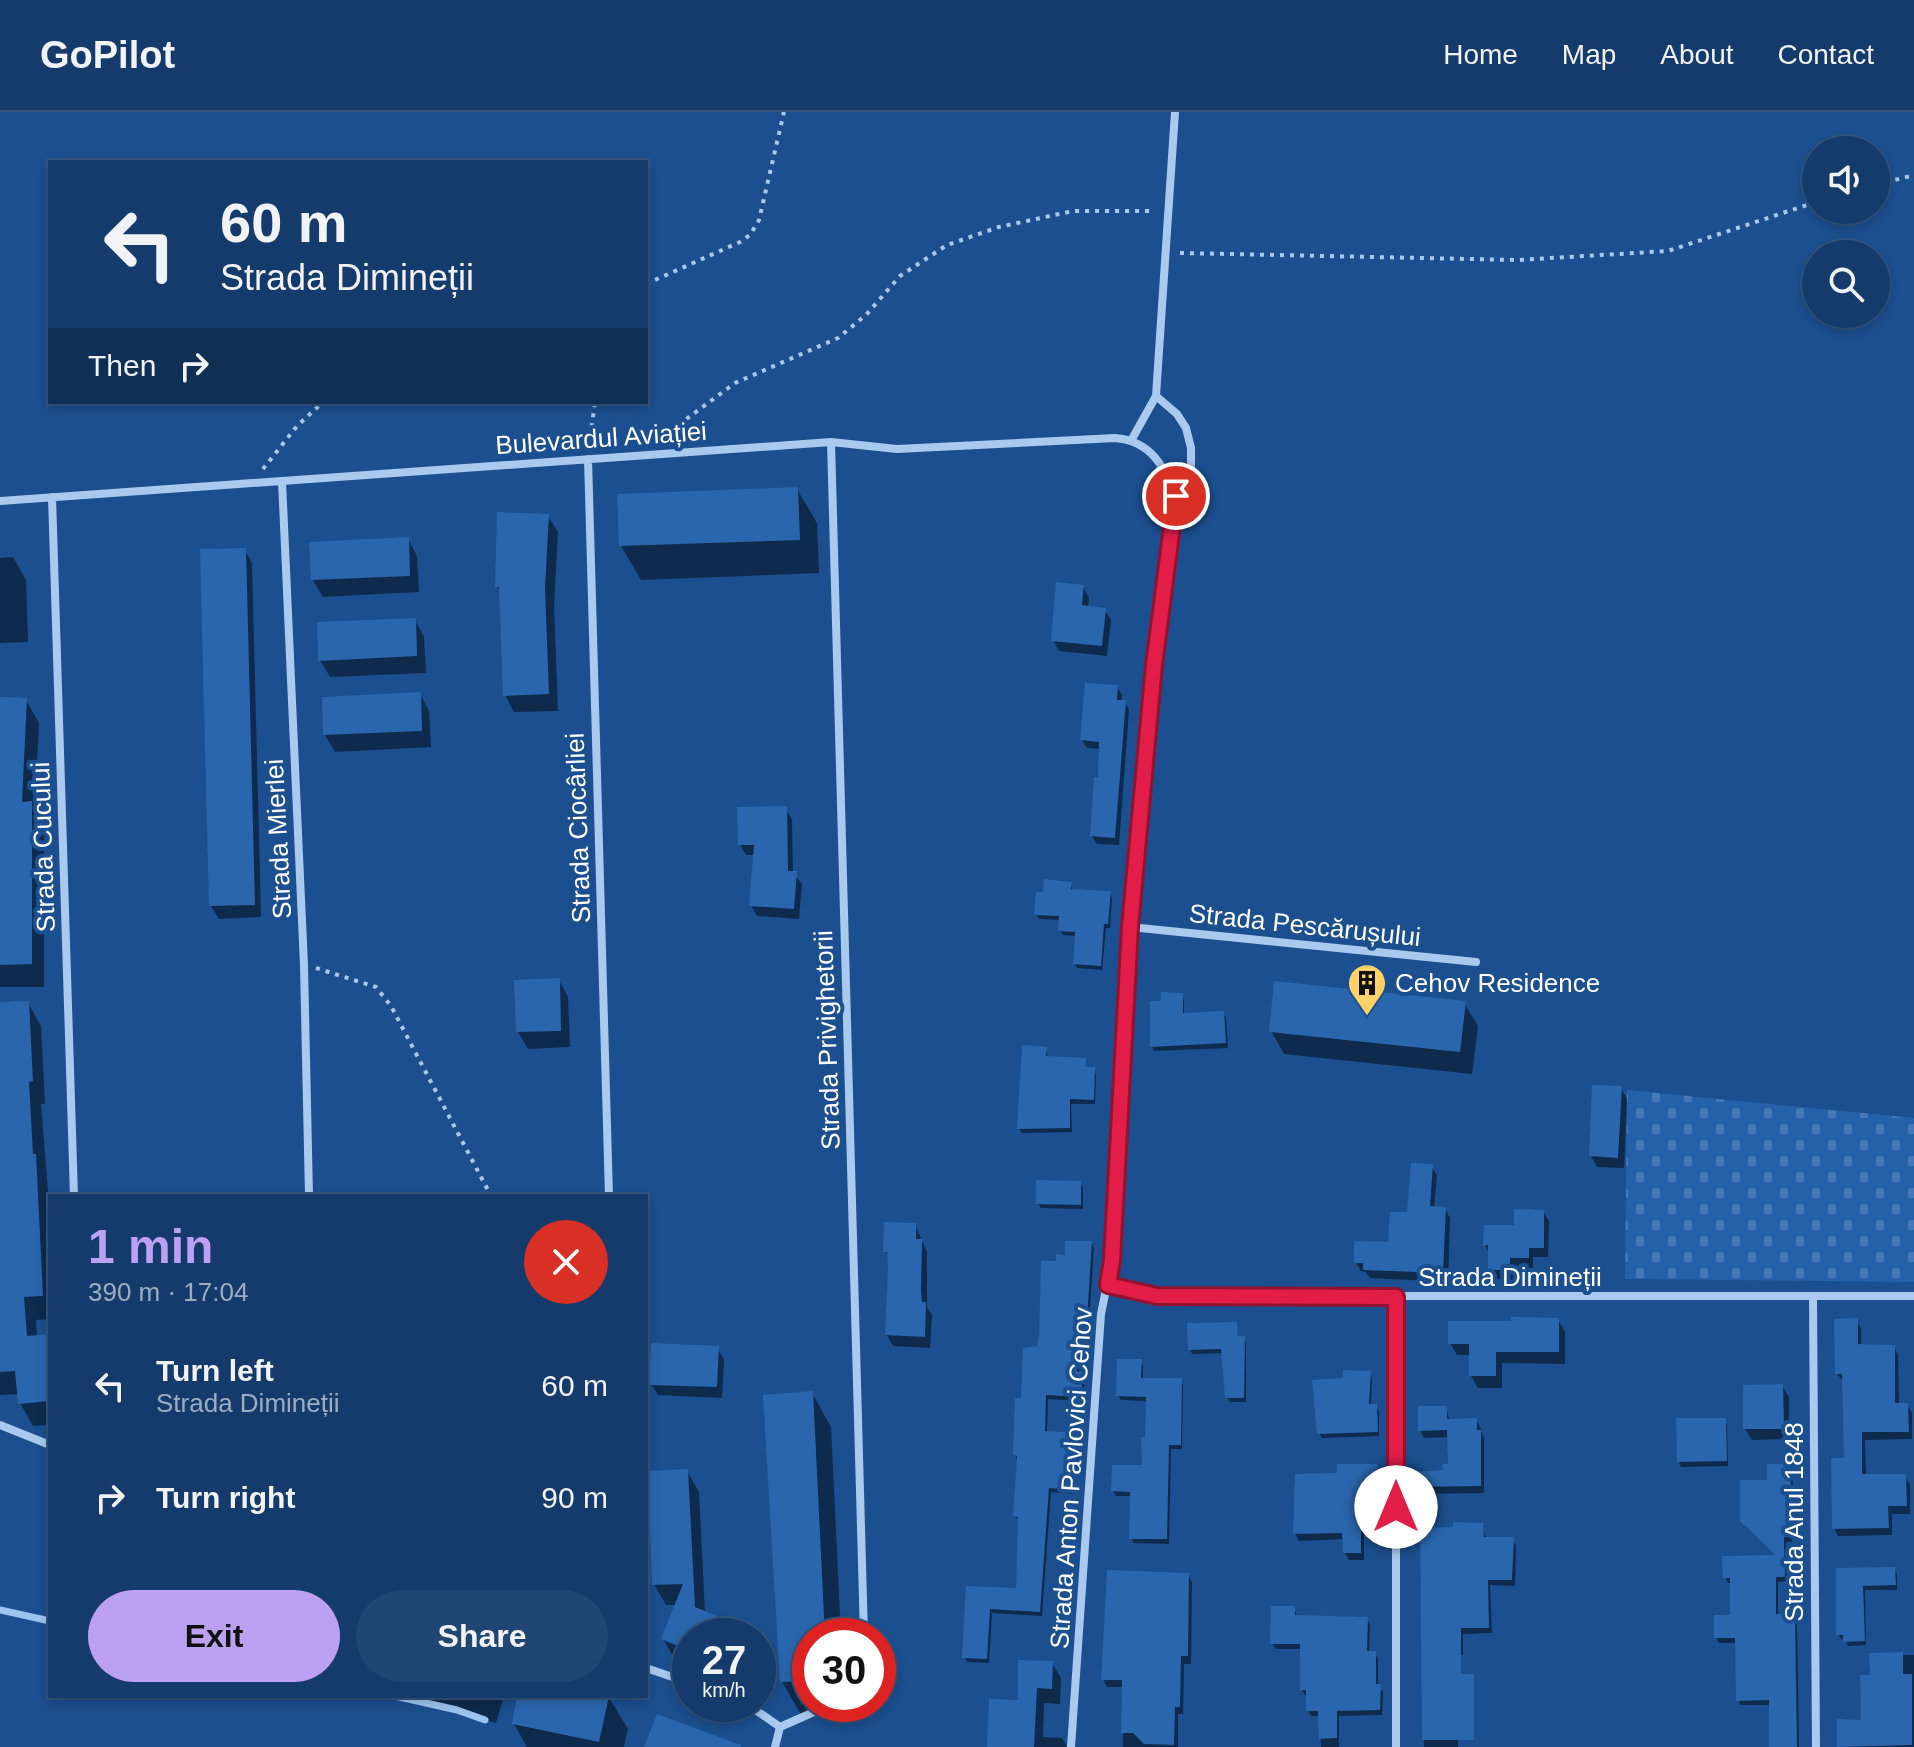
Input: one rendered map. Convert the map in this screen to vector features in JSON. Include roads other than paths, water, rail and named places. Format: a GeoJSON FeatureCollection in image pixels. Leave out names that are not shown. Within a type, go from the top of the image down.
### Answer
{"type":"FeatureCollection","features":[{"type":"Feature","properties":{"kind":"street"},"geometry":{"type":"LineString","coordinates":[[1175,112],[1156,396],[1132,439],[1157,459],[1176,496]]}},
{"type":"Feature","properties":{"kind":"street","name":"Strada Anton Pavlovici Cehov"},"geometry":{"type":"LineString","coordinates":[[1071,1747],[1101,1314],[1112,1260],[1130,927],[1154,665],[1176,496],[1191,466],[1186,428],[1177,414],[1156,396]]}},
{"type":"Feature","properties":{"kind":"street","name":"Bulevardul Aviației"},"geometry":{"type":"LineString","coordinates":[[0,501],[831,442],[897,449],[1132,439]]}},
{"type":"Feature","properties":{"kind":"street","name":"Strada Privighetorii"},"geometry":{"type":"LineString","coordinates":[[831,442],[864,1618]]}},
{"type":"Feature","properties":{"kind":"street","name":"Strada Ciocârliei"},"geometry":{"type":"LineString","coordinates":[[588,459],[609,1194]]}},
{"type":"Feature","properties":{"kind":"street","name":"Strada Mierlei"},"geometry":{"type":"LineString","coordinates":[[282,481],[304,965],[309,1194]]}},
{"type":"Feature","properties":{"kind":"street","name":"Strada Cucului"},"geometry":{"type":"LineString","coordinates":[[52,497],[74,1194]]}},
{"type":"Feature","properties":{"kind":"street","name":"Strada Pescărușului"},"geometry":{"type":"LineString","coordinates":[[1130,927],[1476,962]]}},
{"type":"Feature","properties":{"kind":"street","name":"Strada Dimineții"},"geometry":{"type":"LineString","coordinates":[[1108,1285],[1157,1296],[1914,1296]]}},
{"type":"Feature","properties":{"kind":"street","name":"Strada Anul 1848"},"geometry":{"type":"LineString","coordinates":[[1813,1296],[1816,1747]]}},
{"type":"Feature","properties":{"kind":"street"},"geometry":{"type":"LineString","coordinates":[[1396,1297],[1396,1747]]}},
{"type":"Feature","properties":{"kind":"street"},"geometry":{"type":"LineString","coordinates":[[0,1425],[48,1444]]}},
{"type":"Feature","properties":{"kind":"street"},"geometry":{"type":"LineString","coordinates":[[648,1669],[672,1677]]}},
{"type":"Feature","properties":{"kind":"street"},"geometry":{"type":"LineString","coordinates":[[773,1722],[780,1727]]}},
{"type":"Feature","properties":{"kind":"street"},"geometry":{"type":"LineString","coordinates":[[780,1727],[792,1722]]}},
{"type":"Feature","properties":{"kind":"street"},"geometry":{"type":"LineString","coordinates":[[775,1747],[780,1727]]}},
{"type":"Feature","properties":{"kind":"waterway"},"geometry":{"type":"LineString","coordinates":[[0,1610],[48,1621]]}},
{"type":"Feature","properties":{"kind":"waterway"},"geometry":{"type":"LineString","coordinates":[[404,1698],[485,1720]]}},
{"type":"Feature","properties":{"kind":"place","name":"Cehov Residence"},"geometry":{"type":"Point","coordinates":[1367,1017]}}]}
